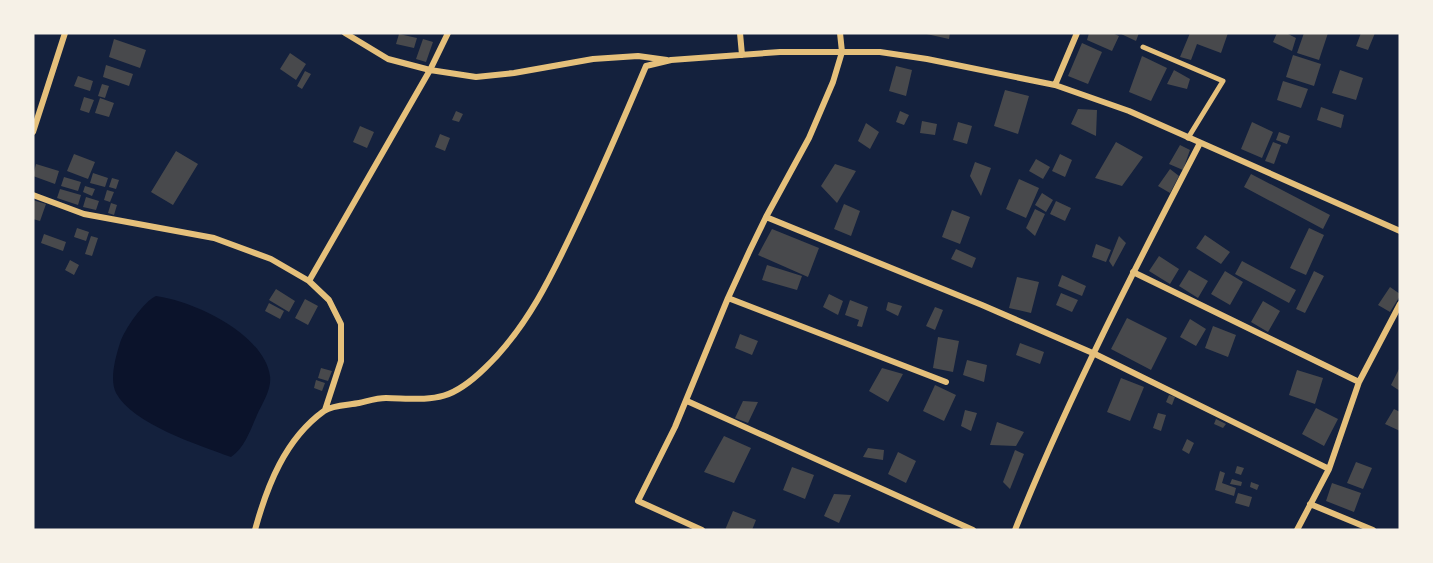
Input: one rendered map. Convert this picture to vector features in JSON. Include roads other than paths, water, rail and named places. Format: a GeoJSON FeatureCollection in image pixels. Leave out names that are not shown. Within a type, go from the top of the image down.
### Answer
{"type":"FeatureCollection","features":[{"type":"Feature","properties":{"kind":"street"},"geometry":{"type":"LineString","coordinates":[[33,132],[65,33]]}},
{"type":"Feature","properties":{"kind":"street"},"geometry":{"type":"LineString","coordinates":[[345,33],[388,59],[430,70],[476,77],[514,73],[593,59],[638,56],[671,60]]}},
{"type":"Feature","properties":{"kind":"street"},"geometry":{"type":"LineString","coordinates":[[309,281],[430,70],[448,33]]}},
{"type":"Feature","properties":{"kind":"street"},"geometry":{"type":"LineString","coordinates":[[740,33],[742,55]]}},
{"type":"Feature","properties":{"kind":"street"},"geometry":{"type":"LineString","coordinates":[[702,530],[638,501],[687,401],[728,298],[766,217],[809,138],[833,82],[842,52],[840,33]]}},
{"type":"Feature","properties":{"kind":"street"},"geometry":{"type":"LineString","coordinates":[[1055,85],[1077,33]]}},
{"type":"Feature","properties":{"kind":"street"},"geometry":{"type":"LineString","coordinates":[[1143,47],[1223,81],[1188,138]]}},
{"type":"Feature","properties":{"kind":"street"},"geometry":{"type":"LineString","coordinates":[[255,530],[266,492],[292,441],[326,410],[383,398],[410,400],[438,398],[463,387],[507,344],[546,288],[610,151],[646,66],[671,60],[780,52],[880,52],[927,59],[1055,85],[1129,111],[1400,231]]}},
{"type":"Feature","properties":{"kind":"street"},"geometry":{"type":"LineString","coordinates":[[1015,530],[1133,272],[1200,143]]}},
{"type":"Feature","properties":{"kind":"street"},"geometry":{"type":"LineString","coordinates":[[33,195],[84,214],[214,238],[271,260],[309,281],[328,300],[341,324],[341,361],[326,410]]}},
{"type":"Feature","properties":{"kind":"street"},"geometry":{"type":"LineString","coordinates":[[766,217],[1095,354],[1329,469]]}},
{"type":"Feature","properties":{"kind":"street"},"geometry":{"type":"LineString","coordinates":[[1133,272],[1359,382]]}},
{"type":"Feature","properties":{"kind":"street"},"geometry":{"type":"LineString","coordinates":[[728,298],[946,382]]}},
{"type":"Feature","properties":{"kind":"street"},"geometry":{"type":"LineString","coordinates":[[1297,530],[1329,469],[1359,382],[1400,304]]}},
{"type":"Feature","properties":{"kind":"street"},"geometry":{"type":"LineString","coordinates":[[687,401],[973,530]]}},
{"type":"Feature","properties":{"kind":"street"},"geometry":{"type":"LineString","coordinates":[[1310,504],[1373,530]]}},
{"type":"Feature","properties":{"kind":"water"},"geometry":{"type":"Polygon","coordinates":[[[156,296],[189,305],[225,322],[255,346],[265,361],[270,376],[268,391],[247,438],[231,457],[185,440],[151,424],[124,404],[116,393],[113,381],[114,368],[122,337],[140,310],[156,296]]]}}]}
